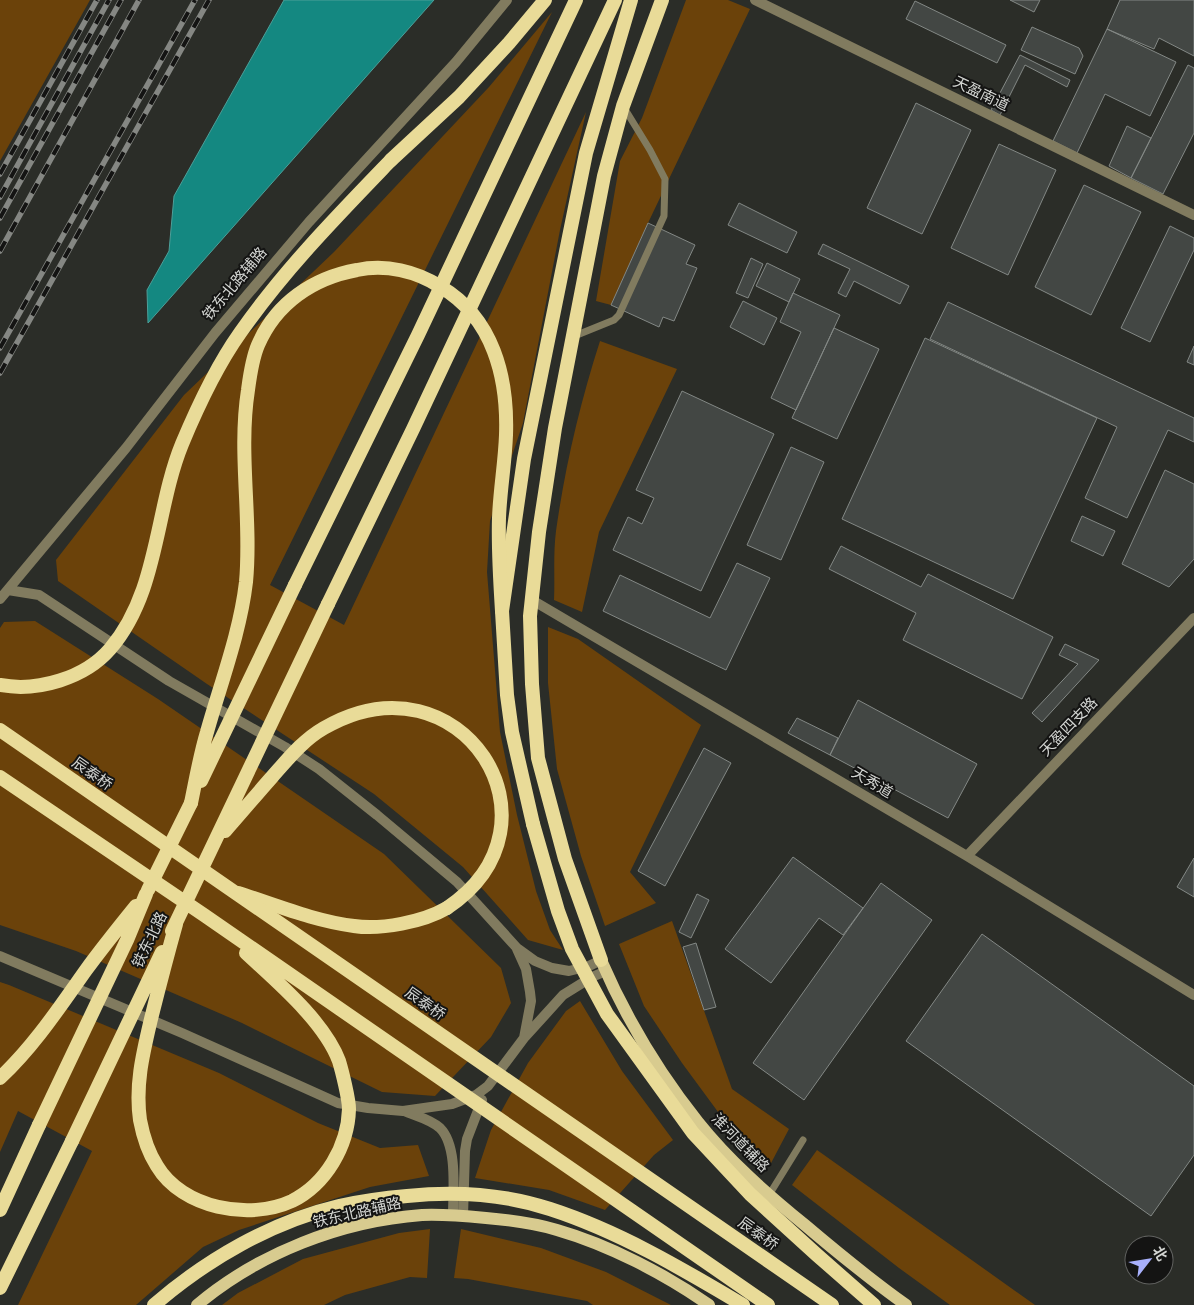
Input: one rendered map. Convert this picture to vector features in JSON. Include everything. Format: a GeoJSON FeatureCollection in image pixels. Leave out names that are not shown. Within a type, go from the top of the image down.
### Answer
{"type":"FeatureCollection","features":[{"type":"Feature","properties":{"kind":"highway"},"geometry":{"type":"LineString","coordinates":[[0,685],[14,687],[38,685],[60,680],[81,672],[102,658],[123,632],[133,617],[143,588],[181,446],[218,371],[239,335],[289,271],[322,233],[391,160],[459,97],[509,43],[545,0]]}},
{"type":"Feature","properties":{"kind":"highway","name":"铁东北路"},"geometry":{"type":"LineString","coordinates":[[0,1210],[127,940],[146,894],[418,335],[576,0]]}},
{"type":"Feature","properties":{"kind":"highway","name":"铁东北路"},"geometry":{"type":"LineString","coordinates":[[0,1288],[413,429],[616,0]]}},
{"type":"Feature","properties":{"kind":"highway"},"geometry":{"type":"LineString","coordinates":[[502,611],[524,459],[586,153],[631,0]]}},
{"type":"Feature","properties":{"kind":"highway"},"geometry":{"type":"LineString","coordinates":[[604,965],[565,859],[538,758],[532,684],[530,616],[555,428],[604,176],[623,106],[662,0]]}},
{"type":"Feature","properties":{"kind":"highway"},"geometry":{"type":"LineString","coordinates":[[191,803],[206,735],[243,605],[247,545],[244,448],[246,399],[253,361],[258,346],[272,320],[301,291],[313,284],[342,273],[380,267],[414,274],[430,280],[464,302],[478,320],[495,355],[502,380],[506,434],[499,516],[498,559],[507,695],[512,732],[533,824],[558,912],[572,949],[607,1014],[693,1133],[750,1194],[874,1305]]}},
{"type":"Feature","properties":{"kind":"highway"},"geometry":{"type":"LineString","coordinates":[[214,843],[298,748],[323,729],[350,715],[365,710],[405,708],[432,714],[446,721],[471,741],[489,765],[497,781],[501,796],[502,813],[496,848],[490,864],[482,878],[467,894],[439,913],[418,920],[355,927],[234,892]]}},
{"type":"Feature","properties":{"kind":"highway","name":"辰泰桥"},"geometry":{"type":"LineString","coordinates":[[0,730],[832,1305]]}},
{"type":"Feature","properties":{"kind":"highway"},"geometry":{"type":"LineString","coordinates":[[0,777],[204,915],[768,1305]]}},
{"type":"Feature","properties":{"kind":"highway"},"geometry":{"type":"LineString","coordinates":[[0,1078],[44,1030],[107,942],[146,894]]}},
{"type":"Feature","properties":{"kind":"highway"},"geometry":{"type":"LineString","coordinates":[[176,924],[141,1062],[138,1094],[140,1120],[146,1143],[157,1167],[173,1184],[199,1201],[236,1210],[260,1210],[279,1206],[311,1188],[330,1168],[344,1139],[349,1108],[339,1060],[329,1042],[294,998],[204,915]]}},
{"type":"Feature","properties":{"kind":"highway"},"geometry":{"type":"LineString","coordinates":[[154,1305],[202,1267],[269,1231],[338,1206],[378,1199],[430,1194],[474,1195],[511,1200],[548,1209],[625,1239],[686,1271],[743,1305]]}},
{"type":"Feature","properties":{"kind":"main road","name":"淮河道辅路"},"geometry":{"type":"LineString","coordinates":[[604,965],[627,1015],[648,1050],[699,1123],[750,1178],[769,1195],[868,1278],[906,1305]]}},
{"type":"Feature","properties":{"kind":"main road","name":"铁东北路辅路"},"geometry":{"type":"LineString","coordinates":[[197,1305],[218,1287],[266,1259],[319,1237],[345,1229],[392,1219],[420,1216],[458,1216]]}},
{"type":"Feature","properties":{"kind":"main road"},"geometry":{"type":"LineString","coordinates":[[458,1216],[529,1223],[584,1239],[655,1272],[709,1305]]}},
{"type":"Feature","properties":{"kind":"street","name":"铁东北路辅路"},"geometry":{"type":"LineString","coordinates":[[0,599],[126,448],[258,281],[309,222],[456,62],[507,0]]}},
{"type":"Feature","properties":{"kind":"street","name":"天盈南道"},"geometry":{"type":"LineString","coordinates":[[755,0],[1194,215]]}},
{"type":"Feature","properties":{"kind":"street"},"geometry":{"type":"LineString","coordinates":[[8,590],[39,595],[169,681],[319,769],[457,882],[517,948],[542,965],[559,970],[578,970],[604,965]]}},
{"type":"Feature","properties":{"kind":"street","name":"天秀道"},"geometry":{"type":"LineString","coordinates":[[532,600],[967,856],[1194,996]]}},
{"type":"Feature","properties":{"kind":"street","name":"天盈四支路"},"geometry":{"type":"LineString","coordinates":[[967,856],[1194,618]]}},
{"type":"Feature","properties":{"kind":"street"},"geometry":{"type":"LineString","coordinates":[[517,948],[526,969],[531,1001],[524,1038]]}},
{"type":"Feature","properties":{"kind":"street"},"geometry":{"type":"LineString","coordinates":[[0,956],[182,1033],[338,1103],[403,1111],[437,1107],[461,1102],[476,1096],[488,1086],[524,1038],[563,995],[592,977],[604,965]]}},
{"type":"Feature","properties":{"kind":"street"},"geometry":{"type":"LineString","coordinates":[[458,1216],[467,1138],[488,1086]]}},
{"type":"Feature","properties":{"kind":"street"},"geometry":{"type":"LineString","coordinates":[[403,1111],[431,1121],[440,1128],[447,1141],[452,1155],[458,1216]]}},
{"type":"Feature","properties":{"kind":"lane"},"geometry":{"type":"LineString","coordinates":[[572,337],[614,320],[619,315],[664,216],[665,179],[623,106]]}},
{"type":"Feature","properties":{"kind":"lane"},"geometry":{"type":"LineString","coordinates":[[769,1195],[804,1140]]}},
{"type":"Feature","properties":{"kind":"shaded area"},"geometry":{"type":"Polygon","coordinates":[[[0,0],[90,0],[0,161],[0,0]]]}},
{"type":"Feature","properties":{"kind":"shaded area"},"geometry":{"type":"Polygon","coordinates":[[[686,0],[728,0],[750,9],[611,305],[596,301],[620,161],[642,118],[686,0]]]}},
{"type":"Feature","properties":{"kind":"shaded area"},"geometry":{"type":"Polygon","coordinates":[[[552,12],[270,585],[344,625],[586,112],[560,230],[523,423],[490,521],[487,572],[500,732],[517,815],[536,891],[550,930],[563,950],[528,940],[463,867],[374,794],[207,684],[58,581],[56,560],[184,395],[334,252],[489,87],[552,12]]]}},
{"type":"Feature","properties":{"kind":"shaded area"},"geometry":{"type":"Polygon","coordinates":[[[600,341],[677,369],[599,532],[582,612],[554,600],[555,540],[574,435],[600,341]]]}},
{"type":"Feature","properties":{"kind":"shaded area"},"geometry":{"type":"Polygon","coordinates":[[[35,621],[158,699],[384,854],[501,968],[511,1003],[491,1037],[435,1096],[382,1092],[242,1023],[76,951],[0,925],[0,628],[4,622],[35,621]]]}},
{"type":"Feature","properties":{"kind":"shaded area"},"geometry":{"type":"Polygon","coordinates":[[[548,627],[578,639],[701,725],[630,872],[656,903],[605,926],[581,856],[557,769],[548,683],[548,627]]]}},
{"type":"Feature","properties":{"kind":"shaded area"},"geometry":{"type":"Polygon","coordinates":[[[672,921],[732,1089],[789,1129],[770,1165],[721,1116],[682,1063],[644,1006],[619,944],[672,921]]]}},
{"type":"Feature","properties":{"kind":"shaded area"},"geometry":{"type":"Polygon","coordinates":[[[0,982],[219,1073],[318,1123],[380,1148],[418,1145],[429,1176],[370,1187],[239,1230],[203,1247],[136,1305],[18,1305],[92,1151],[18,1111],[0,1152],[0,982]]]}},
{"type":"Feature","properties":{"kind":"shaded area"},"geometry":{"type":"Polygon","coordinates":[[[580,1001],[622,1071],[673,1140],[654,1155],[605,1210],[549,1190],[475,1178],[491,1130],[528,1063],[566,1011],[580,1001]]]}},
{"type":"Feature","properties":{"kind":"shaded area"},"geometry":{"type":"Polygon","coordinates":[[[817,1150],[1035,1305],[950,1305],[792,1185],[817,1150]]]}},
{"type":"Feature","properties":{"kind":"shaded area"},"geometry":{"type":"Polygon","coordinates":[[[430,1229],[427,1278],[410,1277],[345,1295],[324,1305],[222,1305],[238,1293],[303,1259],[399,1233],[430,1229]]]}},
{"type":"Feature","properties":{"kind":"shaded area"},"geometry":{"type":"Polygon","coordinates":[[[461,1229],[541,1248],[606,1272],[671,1305],[593,1305],[587,1301],[454,1278],[461,1229]]]}},
{"type":"Feature","properties":{"kind":"water"},"geometry":{"type":"Polygon","coordinates":[[[284,0],[434,0],[148,323],[147,290],[169,251],[174,196],[284,0]]]}},
{"type":"Feature","properties":{"kind":"building"},"geometry":{"type":"Polygon","coordinates":[[[1010,0],[1040,0],[1034,12],[1010,0]]]}},
{"type":"Feature","properties":{"kind":"building"},"geometry":{"type":"Polygon","coordinates":[[[1120,0],[1194,0],[1194,56],[1159,38],[1154,49],[1107,29],[1120,0]]]}},
{"type":"Feature","properties":{"kind":"building"},"geometry":{"type":"Polygon","coordinates":[[[915,1],[1006,45],[997,63],[906,19],[915,1]]]}},
{"type":"Feature","properties":{"kind":"building"},"geometry":{"type":"Polygon","coordinates":[[[1032,27],[1079,48],[1083,56],[1075,74],[1021,50],[1032,27]]]}},
{"type":"Feature","properties":{"kind":"building"},"geometry":{"type":"Polygon","coordinates":[[[1107,29],[1176,62],[1150,116],[1105,94],[1077,153],[1053,141],[1107,29]]]}},
{"type":"Feature","properties":{"kind":"building"},"geometry":{"type":"Polygon","coordinates":[[[1020,55],[1070,80],[1067,87],[1025,65],[1000,115],[991,110],[1020,55]]]}},
{"type":"Feature","properties":{"kind":"building"},"geometry":{"type":"Polygon","coordinates":[[[1188,65],[1194,68],[1194,133],[1163,194],[1131,178],[1188,65]]]}},
{"type":"Feature","properties":{"kind":"building"},"geometry":{"type":"Polygon","coordinates":[[[916,103],[971,130],[922,234],[867,208],[916,103]]]}},
{"type":"Feature","properties":{"kind":"building"},"geometry":{"type":"Polygon","coordinates":[[[1127,126],[1151,138],[1131,178],[1109,166],[1127,126]]]}},
{"type":"Feature","properties":{"kind":"building"},"geometry":{"type":"Polygon","coordinates":[[[999,144],[1056,170],[1008,275],[951,248],[999,144]]]}},
{"type":"Feature","properties":{"kind":"building"},"geometry":{"type":"Polygon","coordinates":[[[1084,185],[1141,212],[1091,315],[1035,287],[1084,185]]]}},
{"type":"Feature","properties":{"kind":"building"},"geometry":{"type":"Polygon","coordinates":[[[739,203],[797,232],[787,253],[728,225],[739,203]]]}},
{"type":"Feature","properties":{"kind":"building"},"geometry":{"type":"Polygon","coordinates":[[[648,223],[695,245],[686,264],[697,268],[674,321],[663,317],[659,327],[611,305],[648,223]]]}},
{"type":"Feature","properties":{"kind":"building"},"geometry":{"type":"Polygon","coordinates":[[[1170,226],[1194,238],[1194,250],[1150,342],[1121,328],[1170,226]]]}},
{"type":"Feature","properties":{"kind":"building"},"geometry":{"type":"Polygon","coordinates":[[[823,244],[909,286],[900,304],[854,281],[846,297],[838,293],[850,269],[818,254],[823,244]]]}},
{"type":"Feature","properties":{"kind":"building"},"geometry":{"type":"Polygon","coordinates":[[[751,258],[763,264],[748,298],[736,293],[751,258]]]}},
{"type":"Feature","properties":{"kind":"building"},"geometry":{"type":"Polygon","coordinates":[[[767,263],[800,279],[789,302],[756,286],[767,263]]]}},
{"type":"Feature","properties":{"kind":"building"},"geometry":{"type":"Polygon","coordinates":[[[793,293],[840,315],[796,410],[771,398],[801,332],[780,322],[793,293]]]}},
{"type":"Feature","properties":{"kind":"building"},"geometry":{"type":"Polygon","coordinates":[[[743,301],[777,318],[764,345],[730,327],[743,301]]]}},
{"type":"Feature","properties":{"kind":"building"},"geometry":{"type":"Polygon","coordinates":[[[948,302],[1194,418],[1194,442],[1168,430],[1127,518],[1085,498],[1117,427],[930,339],[948,302]]]}},
{"type":"Feature","properties":{"kind":"building"},"geometry":{"type":"Polygon","coordinates":[[[834,328],[879,349],[837,439],[792,418],[834,328]]]}},
{"type":"Feature","properties":{"kind":"building"},"geometry":{"type":"Polygon","coordinates":[[[925,338],[1097,418],[1013,599],[842,519],[925,338]]]}},
{"type":"Feature","properties":{"kind":"building"},"geometry":{"type":"Polygon","coordinates":[[[1194,346],[1194,365],[1187,362],[1194,346]]]}},
{"type":"Feature","properties":{"kind":"building"},"geometry":{"type":"Polygon","coordinates":[[[682,391],[774,434],[701,591],[613,550],[628,517],[642,524],[654,498],[636,490],[682,391]]]}},
{"type":"Feature","properties":{"kind":"building"},"geometry":{"type":"Polygon","coordinates":[[[791,447],[824,462],[781,560],[747,545],[791,447]]]}},
{"type":"Feature","properties":{"kind":"building"},"geometry":{"type":"Polygon","coordinates":[[[1165,470],[1194,484],[1194,559],[1169,587],[1122,564],[1165,470]]]}},
{"type":"Feature","properties":{"kind":"building"},"geometry":{"type":"Polygon","coordinates":[[[1082,516],[1115,531],[1103,556],[1071,541],[1082,516]]]}},
{"type":"Feature","properties":{"kind":"building"},"geometry":{"type":"Polygon","coordinates":[[[841,546],[921,587],[928,574],[1053,637],[1022,699],[903,640],[916,613],[829,569],[841,546]]]}},
{"type":"Feature","properties":{"kind":"building"},"geometry":{"type":"Polygon","coordinates":[[[737,563],[770,578],[726,670],[603,611],[620,575],[710,618],[737,563]]]}},
{"type":"Feature","properties":{"kind":"building"},"geometry":{"type":"Polygon","coordinates":[[[1065,644],[1099,660],[1042,722],[1032,713],[1078,664],[1059,655],[1065,644]]]}},
{"type":"Feature","properties":{"kind":"building"},"geometry":{"type":"Polygon","coordinates":[[[858,700],[977,764],[948,818],[830,755],[858,700]]]}},
{"type":"Feature","properties":{"kind":"building"},"geometry":{"type":"Polygon","coordinates":[[[797,718],[838,738],[830,755],[788,733],[797,718]]]}},
{"type":"Feature","properties":{"kind":"building"},"geometry":{"type":"Polygon","coordinates":[[[704,748],[731,763],[665,886],[638,871],[704,748]]]}},
{"type":"Feature","properties":{"kind":"building"},"geometry":{"type":"Polygon","coordinates":[[[793,857],[863,908],[843,935],[819,918],[771,983],[725,949],[793,857]]]}},
{"type":"Feature","properties":{"kind":"building"},"geometry":{"type":"Polygon","coordinates":[[[1194,858],[1194,897],[1177,887],[1194,858]]]}},
{"type":"Feature","properties":{"kind":"building"},"geometry":{"type":"Polygon","coordinates":[[[881,883],[932,920],[804,1100],[753,1063],[881,883]]]}},
{"type":"Feature","properties":{"kind":"building"},"geometry":{"type":"Polygon","coordinates":[[[697,894],[709,900],[691,938],[679,932],[697,894]]]}},
{"type":"Feature","properties":{"kind":"building"},"geometry":{"type":"Polygon","coordinates":[[[982,934],[1194,1086],[1194,1155],[1151,1216],[906,1041],[982,934]]]}},
{"type":"Feature","properties":{"kind":"building"},"geometry":{"type":"Polygon","coordinates":[[[696,943],[716,1007],[704,1010],[683,947],[696,943]]]}},
{"type":"Feature","properties":{"kind":"railway"},"geometry":{"type":"LineString","coordinates":[[0,174],[97,0]]}},
{"type":"Feature","properties":{"kind":"railway"},"geometry":{"type":"LineString","coordinates":[[0,197],[109,0]]}},
{"type":"Feature","properties":{"kind":"railway"},"geometry":{"type":"LineString","coordinates":[[0,218],[121,0]]}},
{"type":"Feature","properties":{"kind":"railway"},"geometry":{"type":"LineString","coordinates":[[0,251],[139,0]]}},
{"type":"Feature","properties":{"kind":"railway"},"geometry":{"type":"LineString","coordinates":[[0,348],[195,0]]}},
{"type":"Feature","properties":{"kind":"railway"},"geometry":{"type":"LineString","coordinates":[[0,373],[209,0]]}}]}
